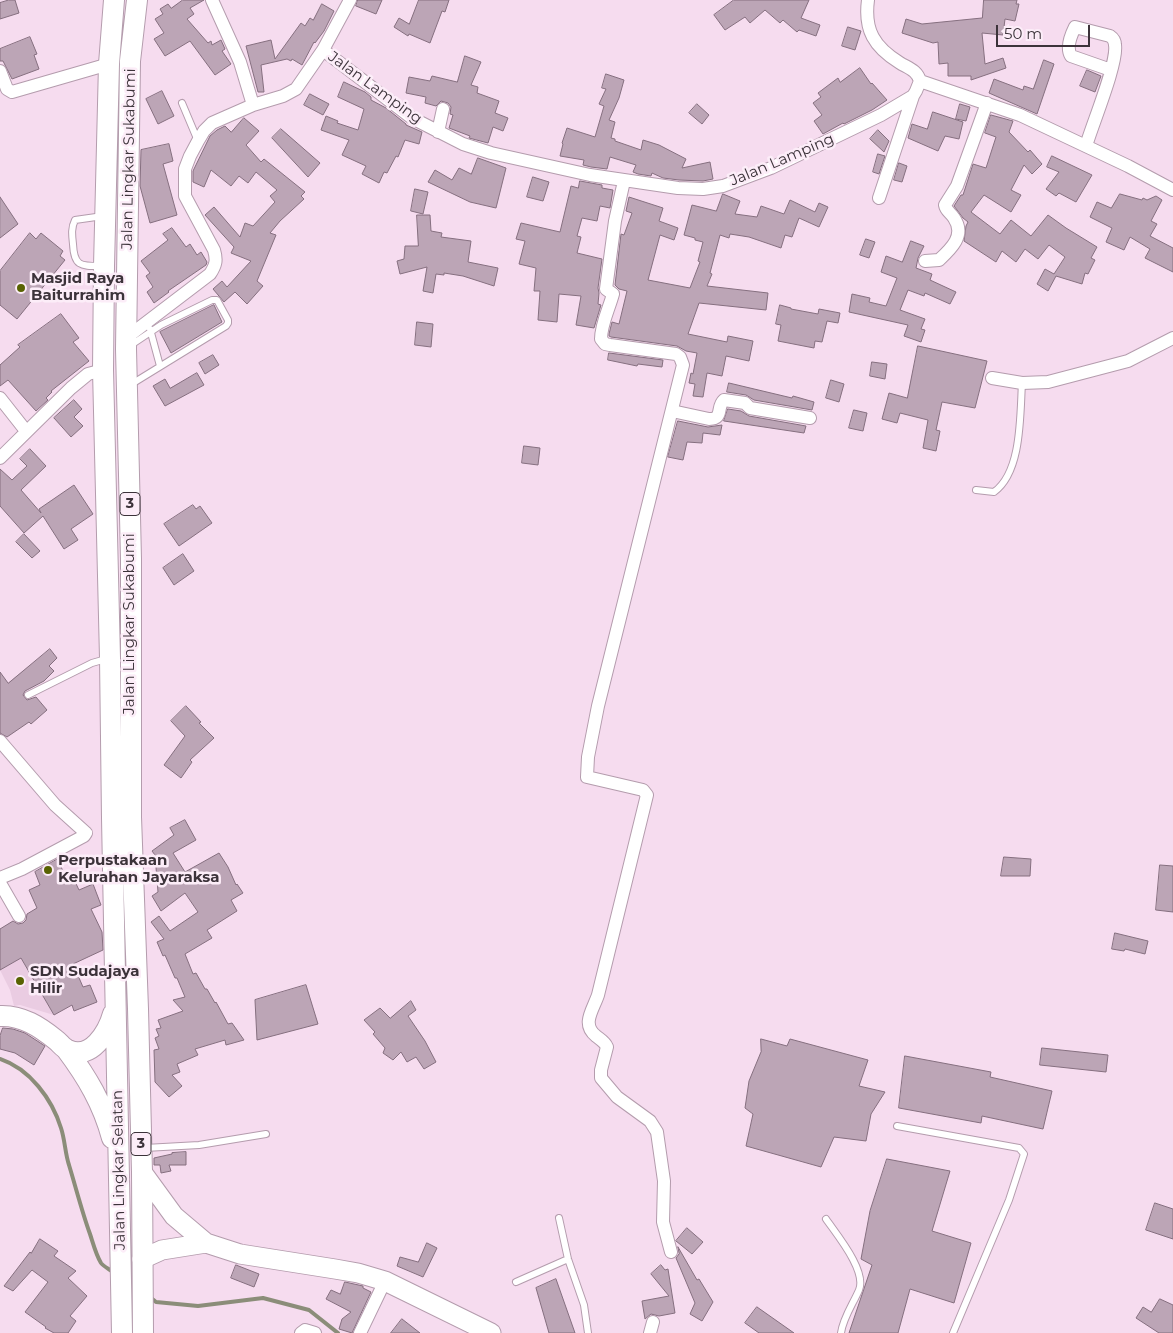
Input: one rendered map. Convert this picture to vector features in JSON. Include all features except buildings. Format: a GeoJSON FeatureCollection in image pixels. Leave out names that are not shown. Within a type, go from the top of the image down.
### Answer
{"type":"FeatureCollection","features":[{"type":"Feature","properties":{"kind":"main road","name":"Jalan Lingkar Sukabumi"},"geometry":{"type":"LineString","coordinates":[[114,0],[109,64],[103,370],[110,658],[115,1007]]}},
{"type":"Feature","properties":{"kind":"main road","name":"Jalan Lingkar Sukabumi"},"geometry":{"type":"LineString","coordinates":[[137,0],[130,61],[126,343],[131,559],[131,817],[138,1009]]}},
{"type":"Feature","properties":{"kind":"main road"},"geometry":{"type":"LineString","coordinates":[[107,561],[131,559]]}},
{"type":"Feature","properties":{"kind":"main road"},"geometry":{"type":"LineString","coordinates":[[66,1049],[80,1053],[95,1046],[104,1036],[115,1007]]}},
{"type":"Feature","properties":{"kind":"main road","name":"Jalan Lingkar Selatan"},"geometry":{"type":"LineString","coordinates":[[115,1007],[122,1333]]}},
{"type":"Feature","properties":{"kind":"main road","name":"Jalan Lingkar Selatan"},"geometry":{"type":"LineString","coordinates":[[138,1009],[143,1332]]}},
{"type":"Feature","properties":{"kind":"main road"},"geometry":{"type":"LineString","coordinates":[[2,1011],[33,1024],[66,1049],[83,1071],[105,1114],[119,1164]]}},
{"type":"Feature","properties":{"kind":"main road"},"geometry":{"type":"LineString","coordinates":[[142,1172],[174,1216],[206,1243],[240,1254],[335,1268],[385,1281],[491,1333]]}},
{"type":"Feature","properties":{"kind":"main road"},"geometry":{"type":"LineString","coordinates":[[142,1269],[162,1250],[206,1243]]}},
{"type":"Feature","properties":{"kind":"street"},"geometry":{"type":"LineString","coordinates":[[212,0],[240,62],[253,104]]}},
{"type":"Feature","properties":{"kind":"street"},"geometry":{"type":"LineString","coordinates":[[126,343],[210,274],[215,266],[214,250],[185,196],[185,169],[204,131],[212,123],[253,104],[283,96],[296,89],[323,50],[350,0]]}},
{"type":"Feature","properties":{"kind":"street"},"geometry":{"type":"LineString","coordinates":[[868,0],[866,20],[873,39],[887,54],[915,72],[920,81],[1020,115],[1173,190]]}},
{"type":"Feature","properties":{"kind":"street","name":"Jalan Lamping"},"geometry":{"type":"LineString","coordinates":[[323,50],[412,118],[463,144],[491,153],[571,172],[678,188],[723,186],[771,168],[881,115],[913,96]]}},
{"type":"Feature","properties":{"kind":"street"},"geometry":{"type":"LineString","coordinates":[[0,71],[7,89],[12,92],[109,64]]}},
{"type":"Feature","properties":{"kind":"street"},"geometry":{"type":"LineString","coordinates":[[1086,146],[1111,70]]}},
{"type":"Feature","properties":{"kind":"street"},"geometry":{"type":"LineString","coordinates":[[879,198],[913,96],[920,81]]}},
{"type":"Feature","properties":{"kind":"street"},"geometry":{"type":"LineString","coordinates":[[925,261],[939,260],[957,239],[959,231],[957,223],[945,205],[957,186],[987,103]]}},
{"type":"Feature","properties":{"kind":"street"},"geometry":{"type":"LineString","coordinates":[[438,132],[443,109]]}},
{"type":"Feature","properties":{"kind":"street"},"geometry":{"type":"LineString","coordinates":[[624,181],[615,221],[606,290],[613,294],[602,328],[601,339],[606,344],[676,354],[680,356],[683,365],[640,536],[617,638],[598,706],[588,757],[586,774],[589,778],[644,790],[647,794],[598,995],[588,1021],[588,1026],[590,1031],[608,1047],[600,1074],[604,1084],[617,1098],[650,1121],[657,1132],[664,1181],[663,1222],[671,1252]]}},
{"type":"Feature","properties":{"kind":"street"},"geometry":{"type":"LineString","coordinates":[[992,378],[1022,383],[1048,382],[1128,361],[1173,338]]}},
{"type":"Feature","properties":{"kind":"street"},"geometry":{"type":"LineString","coordinates":[[0,458],[26,431],[88,374],[103,370]]}},
{"type":"Feature","properties":{"kind":"street"},"geometry":{"type":"LineString","coordinates":[[0,398],[26,431]]}},
{"type":"Feature","properties":{"kind":"street"},"geometry":{"type":"LineString","coordinates":[[672,411],[715,419],[724,400],[745,403],[750,408],[810,418]]}},
{"type":"Feature","properties":{"kind":"street"},"geometry":{"type":"LineString","coordinates":[[0,741],[55,805],[86,833],[84,836],[30,865],[0,878]]}},
{"type":"Feature","properties":{"kind":"street"},"geometry":{"type":"LineString","coordinates":[[0,883],[18,916]]}},
{"type":"Feature","properties":{"kind":"street"},"geometry":{"type":"LineString","coordinates":[[360,1333],[385,1281]]}},
{"type":"Feature","properties":{"kind":"street"},"geometry":{"type":"LineString","coordinates":[[300,1333],[305,1330],[315,1333]]}},
{"type":"Feature","properties":{"kind":"lane"},"geometry":{"type":"LineString","coordinates":[[182,102],[198,141]]}},
{"type":"Feature","properties":{"kind":"lane"},"geometry":{"type":"LineString","coordinates":[[104,266],[86,266],[79,263],[74,257],[72,227],[75,220],[105,216]]}},
{"type":"Feature","properties":{"kind":"lane"},"geometry":{"type":"LineString","coordinates":[[127,387],[226,326],[228,320],[217,300],[212,300],[149,326],[160,366]]}},
{"type":"Feature","properties":{"kind":"lane"},"geometry":{"type":"LineString","coordinates":[[976,490],[994,492],[1002,486],[1008,477],[1017,448],[1022,383]]}},
{"type":"Feature","properties":{"kind":"lane"},"geometry":{"type":"LineString","coordinates":[[28,695],[92,663],[110,658]]}},
{"type":"Feature","properties":{"kind":"lane"},"geometry":{"type":"LineString","coordinates":[[897,1126],[1019,1148],[1024,1154],[1010,1200],[953,1333]]}},
{"type":"Feature","properties":{"kind":"lane"},"geometry":{"type":"LineString","coordinates":[[141,1148],[199,1145],[266,1134]]}},
{"type":"Feature","properties":{"kind":"lane"},"geometry":{"type":"LineString","coordinates":[[559,1218],[568,1258],[584,1305],[588,1333]]}},
{"type":"Feature","properties":{"kind":"lane"},"geometry":{"type":"LineString","coordinates":[[826,1218],[856,1265],[861,1278],[859,1290],[841,1333]]}},
{"type":"Feature","properties":{"kind":"lane"},"geometry":{"type":"LineString","coordinates":[[516,1282],[568,1258]]}},
{"type":"Feature","properties":{"kind":"shaded area","name":"SDN Sudajaya Hilir"},"geometry":{"type":"Polygon","coordinates":[[[21,958],[54,1015],[20,1005],[14,1006],[10,990],[0,970],[21,958]]]}},
{"type":"Feature","properties":{"kind":"waterway"},"geometry":{"type":"LineString","coordinates":[[0,1059],[21,1070],[30,1078],[52,1106],[61,1128],[68,1160],[96,1253],[102,1264],[113,1272]]}},
{"type":"Feature","properties":{"kind":"waterway"},"geometry":{"type":"LineString","coordinates":[[150,1297],[156,1302],[198,1306],[263,1298],[309,1310],[338,1333]]}},
{"type":"Feature","properties":{"kind":"place","name":"Masjid Raya Baiturrahim"},"geometry":{"type":"Point","coordinates":[21,288]}},
{"type":"Feature","properties":{"kind":"place","name":"Perpustakaan Kelurahan Jayaraksa"},"geometry":{"type":"Point","coordinates":[48,870]}},
{"type":"Feature","properties":{"kind":"place","name":"SDN Sudajaya Hilir"},"geometry":{"type":"Point","coordinates":[20,981]}}]}
